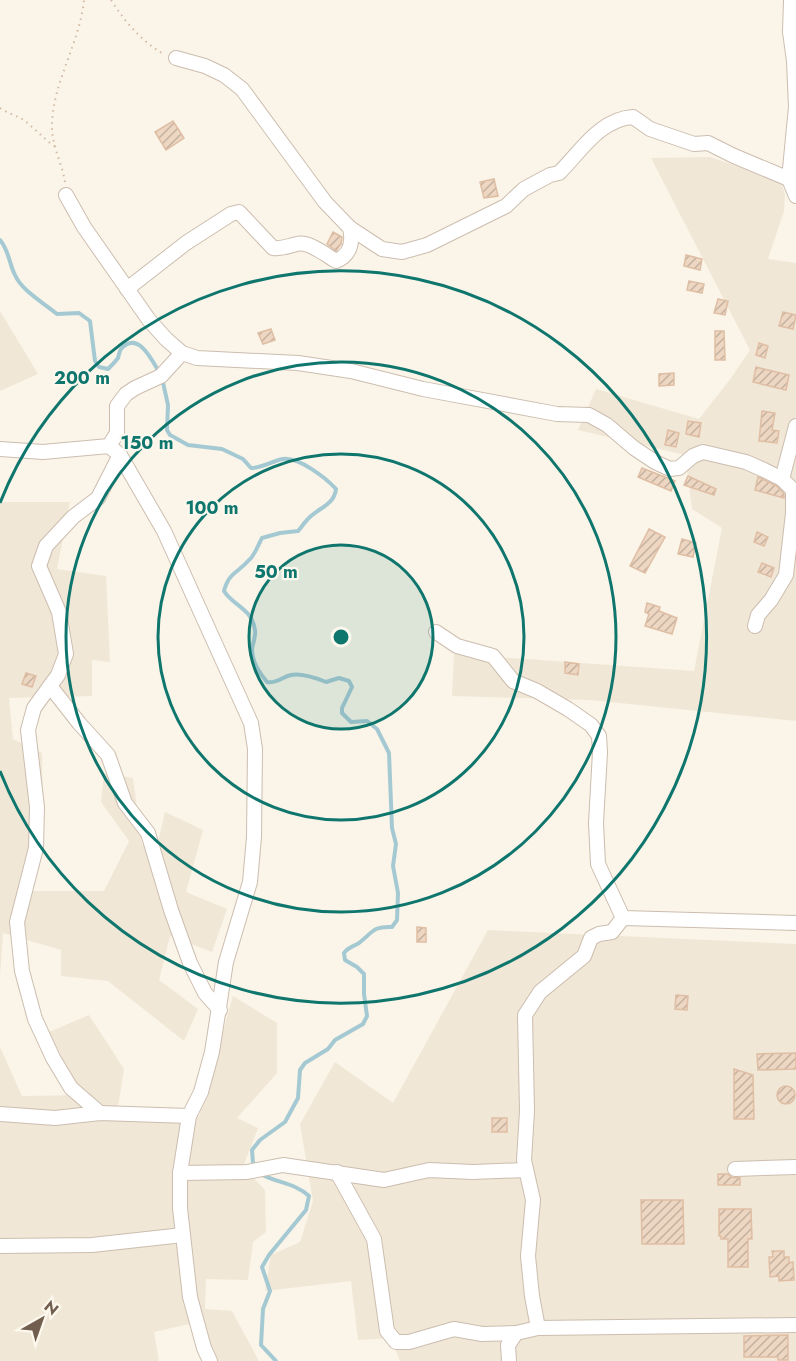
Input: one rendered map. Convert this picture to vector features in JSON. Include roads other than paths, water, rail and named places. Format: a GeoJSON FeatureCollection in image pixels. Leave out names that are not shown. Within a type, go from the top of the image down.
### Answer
{"type":"FeatureCollection","features":[{"type":"Feature","properties":{"kind":"street"},"geometry":{"type":"LineString","coordinates":[[791,0],[790,32],[796,107],[789,179],[796,196]]}},
{"type":"Feature","properties":{"kind":"street"},"geometry":{"type":"LineString","coordinates":[[176,57],[224,75],[243,89],[325,202],[350,228],[382,249],[402,252],[427,245],[506,206],[524,189],[559,173],[600,129],[622,118],[633,117],[650,129],[679,140],[694,144],[708,142],[734,156],[789,179]]}},
{"type":"Feature","properties":{"kind":"street"},"geometry":{"type":"LineString","coordinates":[[66,195],[84,227],[149,320],[182,353],[197,358],[298,363],[351,371],[433,391],[557,414],[589,415],[607,425],[648,458],[670,469],[680,468],[693,456],[703,452],[746,462],[782,479],[793,490],[793,513],[786,575],[771,600],[758,615],[755,626]]}},
{"type":"Feature","properties":{"kind":"street"},"geometry":{"type":"LineString","coordinates":[[127,289],[186,243],[231,214],[239,212],[273,248],[286,249],[298,244],[306,244],[336,261],[342,259],[348,251],[352,240],[350,228]]}},
{"type":"Feature","properties":{"kind":"street"},"geometry":{"type":"LineString","coordinates":[[100,1113],[71,1089],[53,1058],[36,1019],[22,971],[17,922],[36,848],[37,807],[28,730],[34,708],[58,675],[66,654],[59,612],[39,566],[46,546],[73,517],[98,498],[114,450],[117,433],[117,406],[126,394],[161,376],[182,353]]}},
{"type":"Feature","properties":{"kind":"street"},"geometry":{"type":"LineString","coordinates":[[782,479],[796,426]]}},
{"type":"Feature","properties":{"kind":"street"},"geometry":{"type":"LineString","coordinates":[[0,449],[43,452],[114,450]]}},
{"type":"Feature","properties":{"kind":"street"},"geometry":{"type":"LineString","coordinates":[[114,450],[164,531],[251,723],[255,760],[254,837],[250,882],[226,962],[220,1010],[201,1092],[189,1116],[180,1173],[183,1235],[190,1297],[204,1348],[210,1361]]}},
{"type":"Feature","properties":{"kind":"street"},"geometry":{"type":"LineString","coordinates":[[436,632],[457,646],[493,656],[513,681],[537,691],[591,725],[598,736],[600,753],[596,823],[598,864],[623,918]]}},
{"type":"Feature","properties":{"kind":"street"},"geometry":{"type":"LineString","coordinates":[[50,686],[108,755],[125,803],[148,833],[190,963],[204,993],[220,1010]]}},
{"type":"Feature","properties":{"kind":"street"},"geometry":{"type":"LineString","coordinates":[[623,918],[796,923]]}},
{"type":"Feature","properties":{"kind":"street"},"geometry":{"type":"LineString","coordinates":[[538,1328],[528,1256],[533,1200],[524,1160],[527,1111],[525,1015],[540,992],[584,956],[591,938],[612,932],[623,918]]}},
{"type":"Feature","properties":{"kind":"street"},"geometry":{"type":"LineString","coordinates":[[0,1114],[55,1118],[100,1113],[189,1116]]}},
{"type":"Feature","properties":{"kind":"street"},"geometry":{"type":"LineString","coordinates":[[180,1173],[247,1172],[283,1165],[384,1180],[429,1170],[473,1173],[526,1170]]}},
{"type":"Feature","properties":{"kind":"street"},"geometry":{"type":"LineString","coordinates":[[735,1169],[796,1167]]}},
{"type":"Feature","properties":{"kind":"street"},"geometry":{"type":"LineString","coordinates":[[337,1172],[374,1239],[387,1330],[396,1342],[409,1342],[454,1329],[482,1334],[516,1333],[538,1328],[796,1325]]}},
{"type":"Feature","properties":{"kind":"street"},"geometry":{"type":"LineString","coordinates":[[0,1246],[92,1245],[183,1235]]}},
{"type":"Feature","properties":{"kind":"street"},"geometry":{"type":"LineString","coordinates":[[508,1361],[508,1345],[516,1333]]}},
{"type":"Feature","properties":{"kind":"waterway"},"geometry":{"type":"LineString","coordinates":[[0,240],[18,281],[28,291],[57,314],[79,313],[90,321],[95,361],[99,367],[108,369],[118,358],[121,349],[133,343],[144,349],[159,372]]}},
{"type":"Feature","properties":{"kind":"waterway"},"geometry":{"type":"LineString","coordinates":[[162,378],[168,405],[167,430],[170,435],[188,445],[222,449],[243,459],[251,468],[283,459],[297,461],[326,479],[336,489],[332,499],[311,516],[298,531],[262,538],[253,555],[231,576],[224,591],[246,612],[253,623],[255,632],[253,658],[267,682],[295,675],[308,676],[326,682],[339,678],[349,681],[352,687],[342,713],[351,722],[367,721],[377,729],[389,753],[392,828],[396,844],[393,866],[398,893],[397,920],[392,927],[374,930],[344,953],[345,960],[364,974],[367,1016],[363,1024],[335,1040],[328,1049],[305,1063],[300,1070],[298,1098],[285,1122],[260,1140],[252,1150],[253,1163],[256,1168]]}},
{"type":"Feature","properties":{"kind":"waterway"},"geometry":{"type":"LineString","coordinates":[[261,1174],[298,1188],[309,1196],[306,1210],[262,1267],[270,1291],[263,1309],[261,1345],[276,1361]]}}]}
